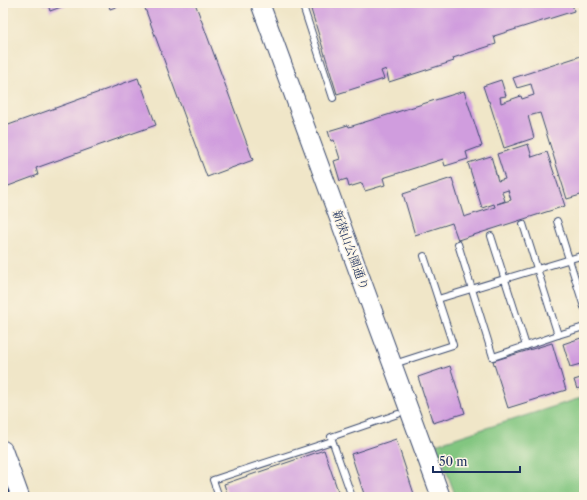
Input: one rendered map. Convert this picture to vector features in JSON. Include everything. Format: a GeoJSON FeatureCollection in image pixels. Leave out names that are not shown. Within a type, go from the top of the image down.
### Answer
{"type":"FeatureCollection","features":[{"type":"Feature","properties":{"kind":"street","name":"新狭山公園通り"},"geometry":{"type":"LineString","coordinates":[[260,3],[441,497]]}},
{"type":"Feature","properties":{"kind":"street"},"geometry":{"type":"LineString","coordinates":[[3,450],[20,497]]}},
{"type":"Feature","properties":{"kind":"lane"},"geometry":{"type":"LineString","coordinates":[[302,3],[333,98]]}},
{"type":"Feature","properties":{"kind":"lane"},"geometry":{"type":"LineString","coordinates":[[557,221],[584,307]]}},
{"type":"Feature","properties":{"kind":"lane"},"geometry":{"type":"LineString","coordinates":[[523,224],[558,336]]}},
{"type":"Feature","properties":{"kind":"lane"},"geometry":{"type":"LineString","coordinates":[[491,236],[526,346]]}},
{"type":"Feature","properties":{"kind":"lane"},"geometry":{"type":"LineString","coordinates":[[458,244],[493,357],[584,327]]}},
{"type":"Feature","properties":{"kind":"lane"},"geometry":{"type":"LineString","coordinates":[[438,299],[584,255]]}},
{"type":"Feature","properties":{"kind":"lane"},"geometry":{"type":"LineString","coordinates":[[393,365],[453,345],[424,256]]}},
{"type":"Feature","properties":{"kind":"lane"},"geometry":{"type":"LineString","coordinates":[[352,497],[331,437],[398,414]]}},
{"type":"Feature","properties":{"kind":"lane"},"geometry":{"type":"LineString","coordinates":[[219,497],[213,480],[332,441]]}},
{"type":"Feature","properties":{"kind":"green space"},"geometry":{"type":"Polygon","coordinates":[[[584,397],[584,497],[456,497],[436,444],[584,397]]]}},
{"type":"Feature","properties":{"kind":"building"},"geometry":{"type":"Polygon","coordinates":[[[43,3],[72,3],[50,11],[48,4],[44,5],[43,3]]]}},
{"type":"Feature","properties":{"kind":"building"},"geometry":{"type":"Polygon","coordinates":[[[108,3],[127,3],[110,9],[108,3]]]}},
{"type":"Feature","properties":{"kind":"building"},"geometry":{"type":"Polygon","coordinates":[[[143,3],[195,3],[253,160],[207,177],[143,3]]]}},
{"type":"Feature","properties":{"kind":"building"},"geometry":{"type":"Polygon","coordinates":[[[309,3],[572,3],[574,11],[494,36],[496,44],[453,58],[454,61],[389,82],[386,69],[381,71],[384,79],[337,94],[309,3]]]}},
{"type":"Feature","properties":{"kind":"building"},"geometry":{"type":"Polygon","coordinates":[[[584,55],[584,194],[567,199],[540,113],[528,116],[534,138],[504,148],[483,86],[501,80],[506,96],[500,97],[501,103],[521,96],[522,99],[534,95],[531,84],[517,88],[513,78],[584,55]]]}},
{"type":"Feature","properties":{"kind":"building"},"geometry":{"type":"Polygon","coordinates":[[[138,78],[156,125],[36,168],[38,175],[3,188],[3,127],[138,78]]]}},
{"type":"Feature","properties":{"kind":"building"},"geometry":{"type":"Polygon","coordinates":[[[464,91],[482,146],[466,152],[468,159],[445,166],[443,159],[383,178],[385,185],[365,191],[362,183],[349,187],[347,179],[340,181],[334,161],[340,159],[334,140],[331,141],[328,131],[348,125],[349,127],[464,91]]]}},
{"type":"Feature","properties":{"kind":"building"},"geometry":{"type":"Polygon","coordinates":[[[528,144],[532,157],[547,152],[565,206],[458,240],[452,223],[415,235],[403,194],[452,178],[464,217],[495,207],[494,204],[482,208],[468,163],[491,156],[498,181],[505,179],[497,154],[528,144]],[[508,190],[502,192],[505,201],[497,204],[511,200],[508,190]]]}},
{"type":"Feature","properties":{"kind":"building"},"geometry":{"type":"Polygon","coordinates":[[[584,337],[584,363],[570,367],[563,344],[584,337]]]}},
{"type":"Feature","properties":{"kind":"building"},"geometry":{"type":"Polygon","coordinates":[[[552,343],[566,390],[508,408],[493,361],[552,343]]]}},
{"type":"Feature","properties":{"kind":"building"},"geometry":{"type":"Polygon","coordinates":[[[450,366],[465,413],[433,423],[418,377],[450,366]]]}},
{"type":"Feature","properties":{"kind":"building"},"geometry":{"type":"Polygon","coordinates":[[[584,377],[584,386],[577,389],[574,380],[584,377]]]}},
{"type":"Feature","properties":{"kind":"building"},"geometry":{"type":"Polygon","coordinates":[[[396,439],[415,497],[365,497],[351,454],[396,439]]]}},
{"type":"Feature","properties":{"kind":"building"},"geometry":{"type":"Polygon","coordinates":[[[324,450],[340,497],[228,497],[224,484],[324,450]]]}},
{"type":"Feature","properties":{"kind":"railway"},"geometry":{"type":"LineString","coordinates":[[3,479],[10,497]]}}]}
